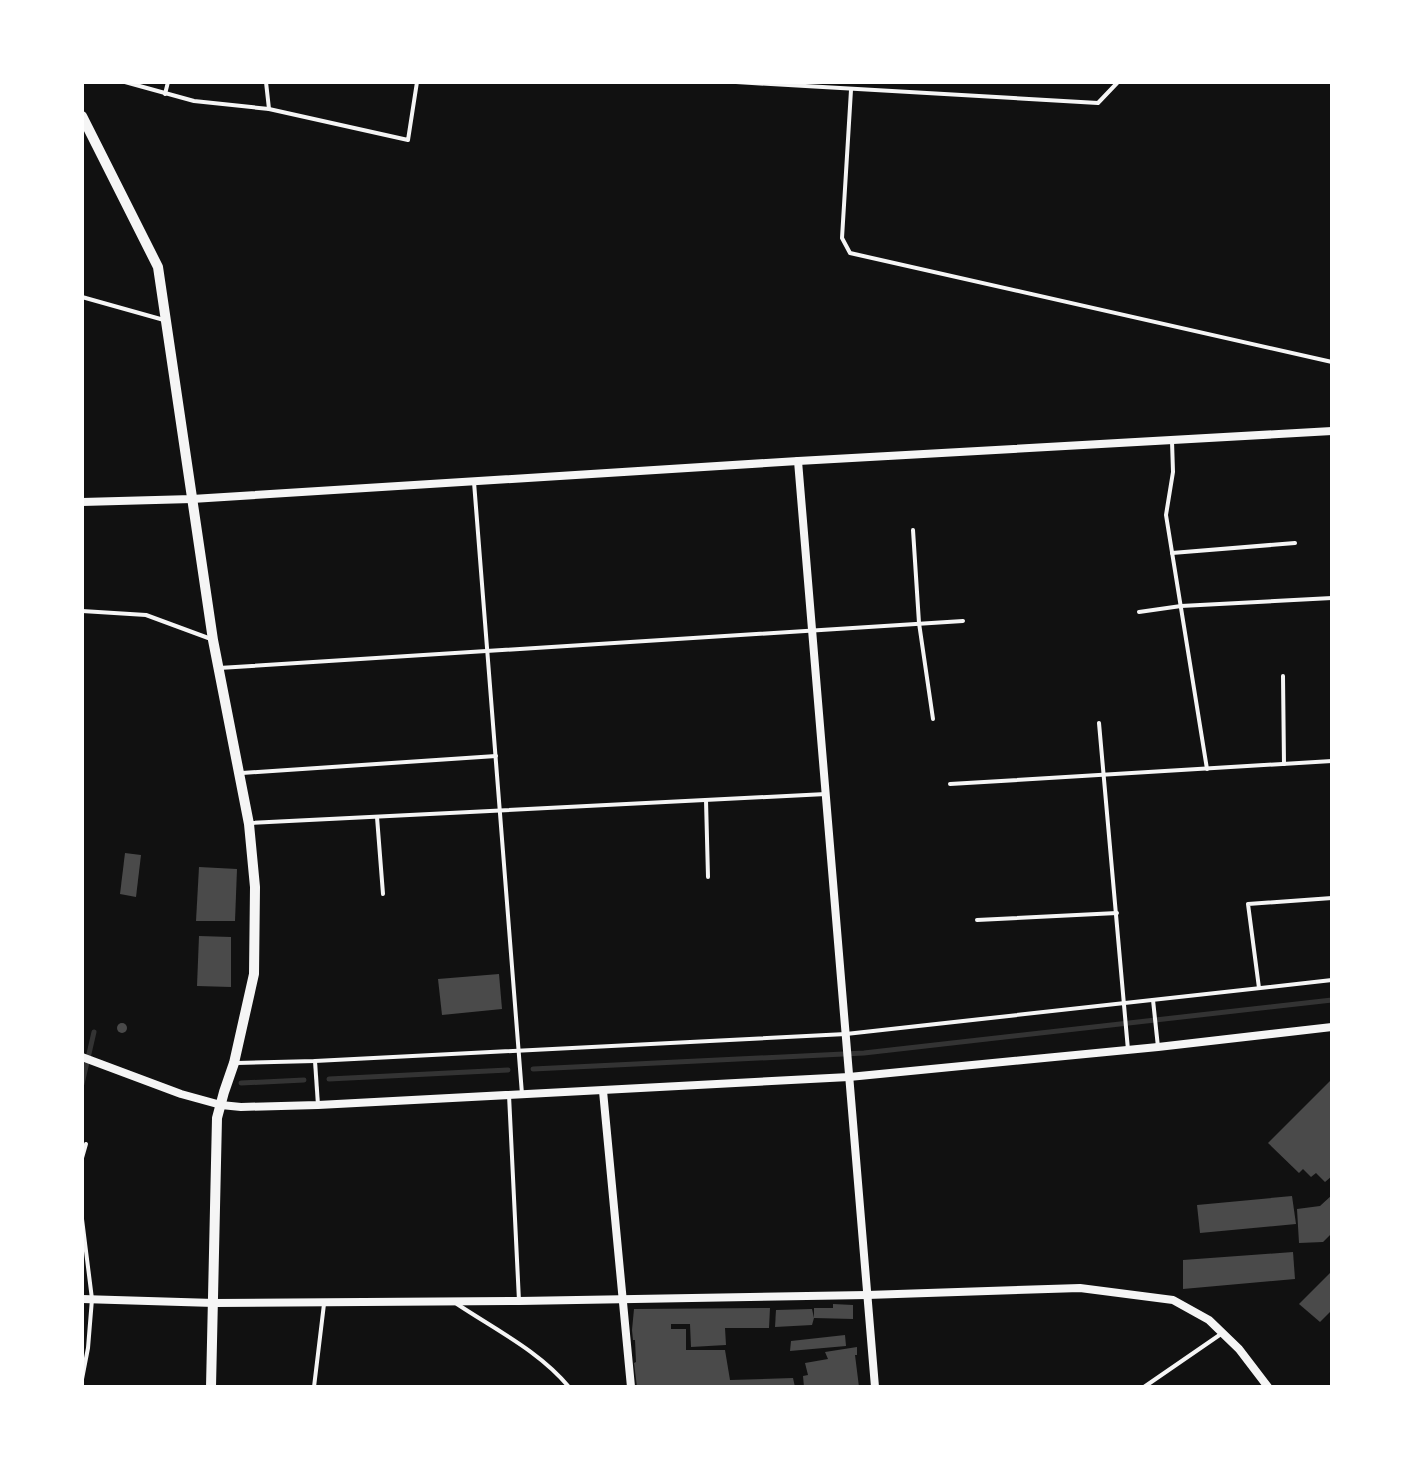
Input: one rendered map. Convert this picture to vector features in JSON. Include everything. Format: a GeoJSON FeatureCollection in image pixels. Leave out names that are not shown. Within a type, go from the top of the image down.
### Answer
{"type":"FeatureCollection","features":[{"type":"Feature","properties":{"kind":"street"},"geometry":{"type":"LineString","coordinates":[[82,116],[158,267],[213,640],[249,824],[255,887],[254,974],[216,1132],[211,1387]]}},
{"type":"Feature","properties":{"kind":"street"},"geometry":{"type":"LineString","coordinates":[[82,502],[192,499],[1332,431]]}},
{"type":"Feature","properties":{"kind":"street"},"geometry":{"type":"LineString","coordinates":[[798,461],[875,1387]]}},
{"type":"Feature","properties":{"kind":"street"},"geometry":{"type":"LineString","coordinates":[[82,1057],[181,1094],[241,1107],[849,1077],[1332,1027]]}},
{"type":"Feature","properties":{"kind":"street"},"geometry":{"type":"LineString","coordinates":[[603,1091],[631,1387]]}},
{"type":"Feature","properties":{"kind":"street"},"geometry":{"type":"LineString","coordinates":[[86,1299],[214,1303],[519,1301],[1080,1288],[1173,1300],[1209,1320],[1239,1349],[1268,1387]]}},
{"type":"Feature","properties":{"kind":"lane"},"geometry":{"type":"LineString","coordinates":[[125,82],[194,101],[269,109],[408,140],[417,82]]}},
{"type":"Feature","properties":{"kind":"lane"},"geometry":{"type":"LineString","coordinates":[[165,94],[168,82]]}},
{"type":"Feature","properties":{"kind":"lane"},"geometry":{"type":"LineString","coordinates":[[266,82],[269,109]]}},
{"type":"Feature","properties":{"kind":"lane"},"geometry":{"type":"LineString","coordinates":[[736,82],[1098,103],[1118,82]]}},
{"type":"Feature","properties":{"kind":"lane"},"geometry":{"type":"LineString","coordinates":[[851,90],[842,238],[850,253],[1332,362]]}},
{"type":"Feature","properties":{"kind":"lane"},"geometry":{"type":"LineString","coordinates":[[82,297],[165,320]]}},
{"type":"Feature","properties":{"kind":"lane"},"geometry":{"type":"LineString","coordinates":[[1172,441],[1173,472],[1166,515],[1207,769]]}},
{"type":"Feature","properties":{"kind":"lane"},"geometry":{"type":"LineString","coordinates":[[474,481],[522,1094]]}},
{"type":"Feature","properties":{"kind":"lane"},"geometry":{"type":"LineString","coordinates":[[913,530],[919,623],[933,719]]}},
{"type":"Feature","properties":{"kind":"lane"},"geometry":{"type":"LineString","coordinates":[[1172,553],[1295,543]]}},
{"type":"Feature","properties":{"kind":"lane"},"geometry":{"type":"LineString","coordinates":[[1139,612],[1181,606],[1332,598]]}},
{"type":"Feature","properties":{"kind":"lane"},"geometry":{"type":"LineString","coordinates":[[82,611],[146,615],[213,640]]}},
{"type":"Feature","properties":{"kind":"lane"},"geometry":{"type":"LineString","coordinates":[[219,668],[963,621]]}},
{"type":"Feature","properties":{"kind":"lane"},"geometry":{"type":"LineString","coordinates":[[1283,676],[1284,764]]}},
{"type":"Feature","properties":{"kind":"lane"},"geometry":{"type":"LineString","coordinates":[[1099,723],[1128,1050]]}},
{"type":"Feature","properties":{"kind":"lane"},"geometry":{"type":"LineString","coordinates":[[240,773],[496,756]]}},
{"type":"Feature","properties":{"kind":"lane"},"geometry":{"type":"LineString","coordinates":[[950,784],[1332,761]]}},
{"type":"Feature","properties":{"kind":"lane"},"geometry":{"type":"LineString","coordinates":[[249,824],[826,794]]}},
{"type":"Feature","properties":{"kind":"lane"},"geometry":{"type":"LineString","coordinates":[[706,799],[708,877]]}},
{"type":"Feature","properties":{"kind":"lane"},"geometry":{"type":"LineString","coordinates":[[377,817],[383,894]]}},
{"type":"Feature","properties":{"kind":"lane"},"geometry":{"type":"LineString","coordinates":[[1259,988],[1248,904],[1332,898]]}},
{"type":"Feature","properties":{"kind":"lane"},"geometry":{"type":"LineString","coordinates":[[977,920],[1117,913]]}},
{"type":"Feature","properties":{"kind":"lane"},"geometry":{"type":"LineString","coordinates":[[234,1063],[846,1038],[1332,980]]}},
{"type":"Feature","properties":{"kind":"lane"},"geometry":{"type":"LineString","coordinates":[[1153,1000],[1158,1047]]}},
{"type":"Feature","properties":{"kind":"lane"},"geometry":{"type":"LineString","coordinates":[[315,1061],[318,1105]]}},
{"type":"Feature","properties":{"kind":"lane"},"geometry":{"type":"LineString","coordinates":[[509,1095],[519,1301]]}},
{"type":"Feature","properties":{"kind":"lane"},"geometry":{"type":"LineString","coordinates":[[82,1158],[86,1144]]}},
{"type":"Feature","properties":{"kind":"lane"},"geometry":{"type":"LineString","coordinates":[[82,1184],[88,1348],[82,1379]]}},
{"type":"Feature","properties":{"kind":"lane"},"geometry":{"type":"LineString","coordinates":[[451,1301],[527,1348],[557,1372],[569,1387]]}},
{"type":"Feature","properties":{"kind":"lane"},"geometry":{"type":"LineString","coordinates":[[314,1387],[325,1302]]}},
{"type":"Feature","properties":{"kind":"lane"},"geometry":{"type":"LineString","coordinates":[[1144,1387],[1223,1333]]}},
{"type":"Feature","properties":{"kind":"building"},"geometry":{"type":"Polygon","coordinates":[[[125,853],[141,855],[136,897],[120,894],[125,853]]]}},
{"type":"Feature","properties":{"kind":"building"},"geometry":{"type":"Polygon","coordinates":[[[199,867],[237,869],[235,921],[196,921],[199,867]]]}},
{"type":"Feature","properties":{"kind":"building"},"geometry":{"type":"Polygon","coordinates":[[[199,936],[231,937],[231,987],[197,986],[199,936]]]}},
{"type":"Feature","properties":{"kind":"building"},"geometry":{"type":"Polygon","coordinates":[[[499,974],[502,1009],[442,1015],[438,979],[499,974]]]}},
{"type":"Feature","properties":{"kind":"building"},"geometry":{"type":"Polygon","coordinates":[[[122,1023],[127,1028],[122,1033],[117,1028],[122,1023]]]}},
{"type":"Feature","properties":{"kind":"building"},"geometry":{"type":"Polygon","coordinates":[[[1332,1079],[1332,1176],[1325,1182],[1316,1173],[1311,1177],[1303,1169],[1299,1173],[1268,1143],[1332,1079]]]}},
{"type":"Feature","properties":{"kind":"building"},"geometry":{"type":"Polygon","coordinates":[[[1332,1195],[1332,1233],[1323,1242],[1299,1243],[1297,1209],[1320,1206],[1332,1195]]]}},
{"type":"Feature","properties":{"kind":"building"},"geometry":{"type":"Polygon","coordinates":[[[1292,1196],[1296,1224],[1200,1233],[1197,1205],[1292,1196]]]}},
{"type":"Feature","properties":{"kind":"building"},"geometry":{"type":"Polygon","coordinates":[[[1293,1252],[1295,1279],[1183,1289],[1183,1260],[1293,1252]]]}},
{"type":"Feature","properties":{"kind":"building"},"geometry":{"type":"Polygon","coordinates":[[[1332,1271],[1332,1310],[1320,1322],[1299,1304],[1332,1271]]]}},
{"type":"Feature","properties":{"kind":"building"},"geometry":{"type":"Polygon","coordinates":[[[833,1304],[853,1305],[853,1319],[814,1318],[814,1308],[833,1308],[833,1304]]]}},
{"type":"Feature","properties":{"kind":"building"},"geometry":{"type":"Polygon","coordinates":[[[770,1308],[769,1328],[725,1328],[726,1345],[691,1347],[690,1324],[671,1324],[671,1329],[686,1329],[686,1350],[725,1350],[730,1380],[793,1378],[795,1387],[637,1387],[632,1330],[634,1309],[770,1308]]]}},
{"type":"Feature","properties":{"kind":"building"},"geometry":{"type":"Polygon","coordinates":[[[812,1309],[812,1325],[775,1327],[776,1310],[812,1309]]]}},
{"type":"Feature","properties":{"kind":"building"},"geometry":{"type":"Polygon","coordinates":[[[845,1335],[846,1346],[790,1351],[791,1341],[845,1335]]]}},
{"type":"Feature","properties":{"kind":"building"},"geometry":{"type":"Polygon","coordinates":[[[857,1347],[859,1387],[804,1387],[803,1376],[808,1375],[805,1363],[828,1359],[825,1352],[857,1347]]]}},
{"type":"Feature","properties":{"kind":"waterway"},"geometry":{"type":"LineString","coordinates":[[533,1069],[864,1053],[1332,1000]]}},
{"type":"Feature","properties":{"kind":"waterway"},"geometry":{"type":"LineString","coordinates":[[82,1084],[94,1032]]}},
{"type":"Feature","properties":{"kind":"waterway"},"geometry":{"type":"LineString","coordinates":[[329,1079],[508,1070]]}},
{"type":"Feature","properties":{"kind":"waterway"},"geometry":{"type":"LineString","coordinates":[[241,1083],[304,1080]]}}]}
